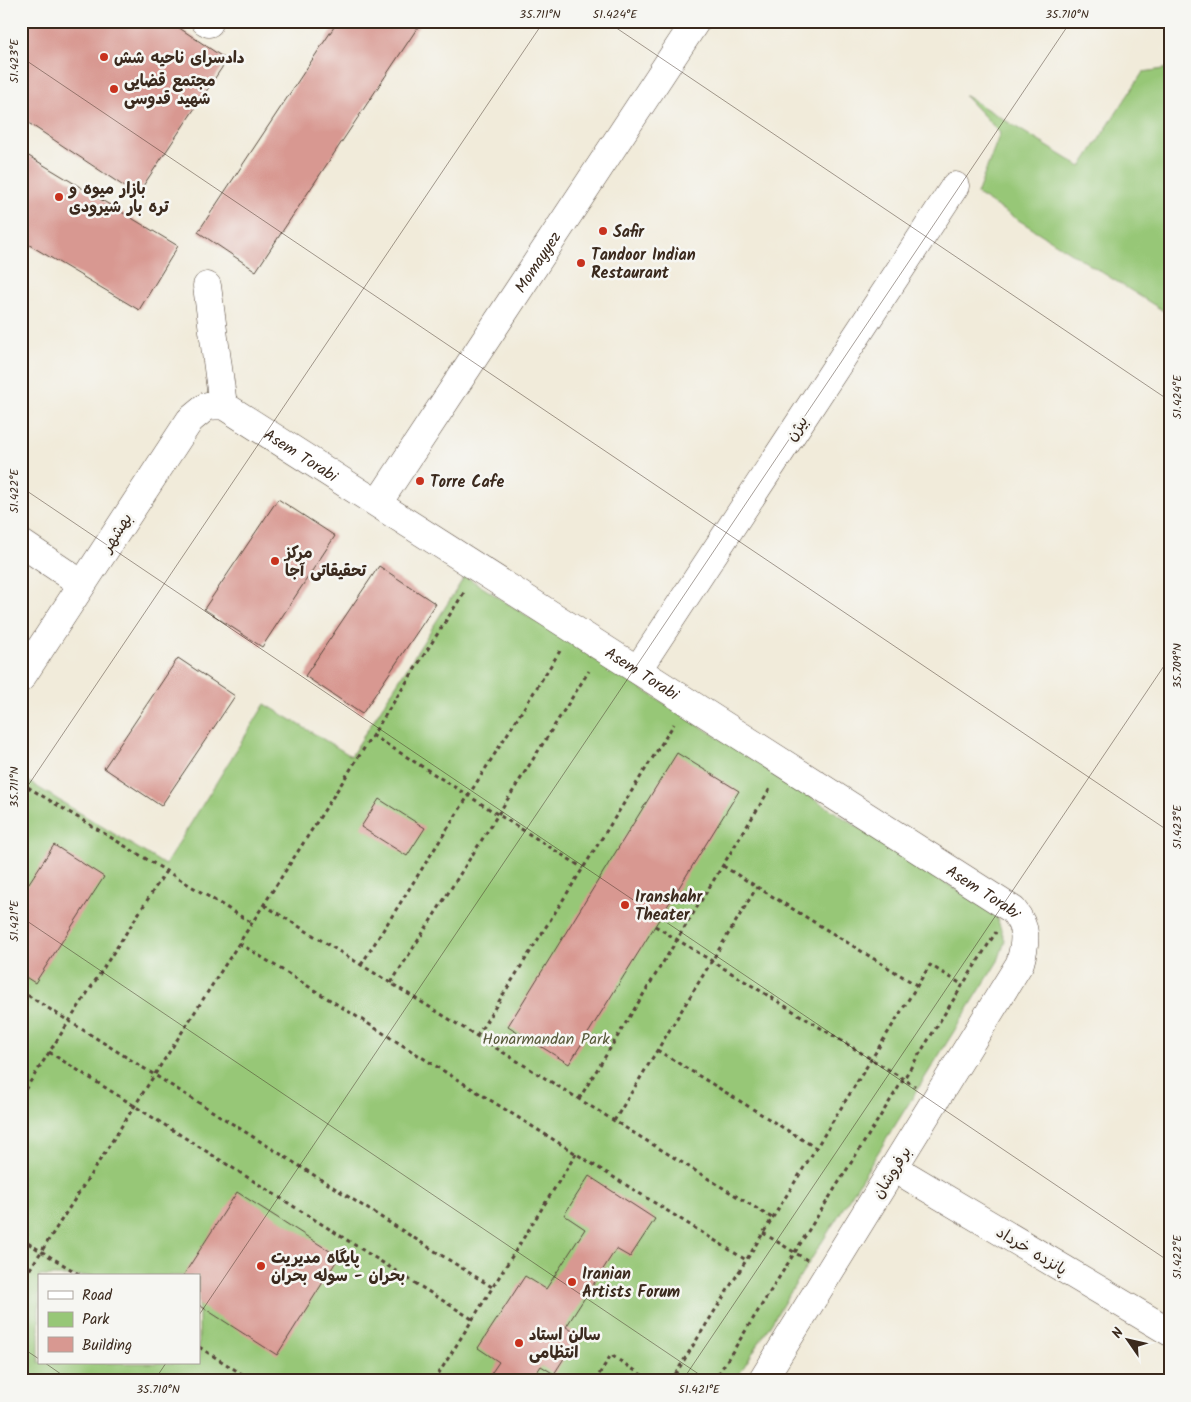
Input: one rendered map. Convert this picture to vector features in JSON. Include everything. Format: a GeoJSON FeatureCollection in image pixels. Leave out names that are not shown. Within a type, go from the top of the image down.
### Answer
{"type":"FeatureCollection","features":[{"type":"Feature","properties":{"kind":"street","name":"Momayyez"},"geometry":{"type":"LineString","coordinates":[[378,503],[696,21]]}},
{"type":"Feature","properties":{"kind":"street","name":"بیژن"},"geometry":{"type":"LineString","coordinates":[[638,669],[955,186]]}},
{"type":"Feature","properties":{"kind":"street"},"geometry":{"type":"LineString","coordinates":[[207,286],[223,405]]}},
{"type":"Feature","properties":{"kind":"street","name":"Asem Torabi"},"geometry":{"type":"LineString","coordinates":[[223,405],[1005,904],[1020,919],[1024,929],[1026,942],[1020,963]]}},
{"type":"Feature","properties":{"kind":"street","name":"بهشهر"},"geometry":{"type":"LineString","coordinates":[[21,678],[190,420],[207,406],[223,405]]}},
{"type":"Feature","properties":{"kind":"street"},"geometry":{"type":"LineString","coordinates":[[21,543],[82,584]]}},
{"type":"Feature","properties":{"kind":"street","name":"برفروشان"},"geometry":{"type":"LineString","coordinates":[[762,1381],[1020,963]]}},
{"type":"Feature","properties":{"kind":"street","name":"پانزده خرداد"},"geometry":{"type":"LineString","coordinates":[[894,1168],[1170,1332]]}},
{"type":"Feature","properties":{"kind":"path"},"geometry":{"type":"LineString","coordinates":[[21,1283],[479,568]]}},
{"type":"Feature","properties":{"kind":"path"},"geometry":{"type":"LineString","coordinates":[[361,964],[562,649]]}},
{"type":"Feature","properties":{"kind":"path"},"geometry":{"type":"LineString","coordinates":[[391,983],[591,668]]}},
{"type":"Feature","properties":{"kind":"path"},"geometry":{"type":"LineString","coordinates":[[477,1036],[676,722]]}},
{"type":"Feature","properties":{"kind":"path"},"geometry":{"type":"LineString","coordinates":[[372,735],[584,868]]}},
{"type":"Feature","properties":{"kind":"path"},"geometry":{"type":"LineString","coordinates":[[21,783],[252,923]]}},
{"type":"Feature","properties":{"kind":"path"},"geometry":{"type":"LineString","coordinates":[[579,1099],[773,785]]}},
{"type":"Feature","properties":{"kind":"path"},"geometry":{"type":"LineString","coordinates":[[723,866],[918,986]]}},
{"type":"Feature","properties":{"kind":"path"},"geometry":{"type":"LineString","coordinates":[[21,1096],[166,871]]}},
{"type":"Feature","properties":{"kind":"path"},"geometry":{"type":"LineString","coordinates":[[614,1120],[758,887]]}},
{"type":"Feature","properties":{"kind":"path"},"geometry":{"type":"LineString","coordinates":[[264,905],[772,1218]]}},
{"type":"Feature","properties":{"kind":"path"},"geometry":{"type":"LineString","coordinates":[[655,926],[936,1099]]}},
{"type":"Feature","properties":{"kind":"path"},"geometry":{"type":"LineString","coordinates":[[714,1381],[998,929]]}},
{"type":"Feature","properties":{"kind":"path"},"geometry":{"type":"LineString","coordinates":[[239,943],[746,1260]]}},
{"type":"Feature","properties":{"kind":"path"},"geometry":{"type":"LineString","coordinates":[[671,1381],[930,965],[964,985]]}},
{"type":"Feature","properties":{"kind":"path"},"geometry":{"type":"LineString","coordinates":[[21,991],[492,1288]]}},
{"type":"Feature","properties":{"kind":"path"},"geometry":{"type":"LineString","coordinates":[[657,1050],[816,1148]]}},
{"type":"Feature","properties":{"kind":"path"},"geometry":{"type":"LineString","coordinates":[[49,1052],[472,1319]]}},
{"type":"Feature","properties":{"kind":"path"},"geometry":{"type":"LineString","coordinates":[[434,1381],[576,1154]]}},
{"type":"Feature","properties":{"kind":"path"},"geometry":{"type":"LineString","coordinates":[[762,1234],[829,1274]]}},
{"type":"Feature","properties":{"kind":"path"},"geometry":{"type":"LineString","coordinates":[[21,1239],[79,1274]]}},
{"type":"Feature","properties":{"kind":"path"},"geometry":{"type":"LineString","coordinates":[[200,1348],[253,1381]]}},
{"type":"Feature","properties":{"kind":"path"},"geometry":{"type":"LineString","coordinates":[[595,1381],[611,1355],[652,1381]]}},
{"type":"Feature","properties":{"kind":"green space"},"geometry":{"type":"Polygon","coordinates":[[[1170,68],[1170,315],[977,194],[1000,133],[964,95],[1081,167],[1143,72],[1170,68]]]}},
{"type":"Feature","properties":{"kind":"green space","name":"Honarmandan Park"},"geometry":{"type":"Polygon","coordinates":[[[465,576],[996,915],[1005,941],[998,961],[735,1381],[21,1381],[21,777],[165,865],[265,704],[351,756],[465,576]]]}},
{"type":"Feature","properties":{"kind":"building","name":"مجتمع قضایی شهید قدوسی"},"geometry":{"type":"Polygon","coordinates":[[[32,21],[169,21],[227,60],[137,195],[21,118],[21,37],[32,21]]]}},
{"type":"Feature","properties":{"kind":"building"},"geometry":{"type":"Polygon","coordinates":[[[338,21],[422,21],[256,271],[198,232],[338,21]]]}},
{"type":"Feature","properties":{"kind":"building","name":"بازار میوه و تره بار شیرودی"},"geometry":{"type":"Polygon","coordinates":[[[22,152],[178,246],[139,310],[21,240],[22,152]]]}},
{"type":"Feature","properties":{"kind":"building"},"geometry":{"type":"Polygon","coordinates":[[[278,499],[335,536],[262,647],[204,609],[278,499]]]}},
{"type":"Feature","properties":{"kind":"building"},"geometry":{"type":"Polygon","coordinates":[[[379,566],[436,604],[362,714],[305,676],[379,566]]]}},
{"type":"Feature","properties":{"kind":"building"},"geometry":{"type":"Polygon","coordinates":[[[178,658],[235,696],[161,806],[104,768],[178,658]]]}},
{"type":"Feature","properties":{"kind":"building","name":"Iranshahr Theater"},"geometry":{"type":"Polygon","coordinates":[[[677,753],[739,791],[569,1064],[508,1026],[677,753]]]}},
{"type":"Feature","properties":{"kind":"building"},"geometry":{"type":"Polygon","coordinates":[[[379,799],[425,828],[407,856],[361,827],[379,799]]]}},
{"type":"Feature","properties":{"kind":"building"},"geometry":{"type":"Polygon","coordinates":[[[54,845],[104,877],[35,983],[21,974],[21,895],[54,845]]]}},
{"type":"Feature","properties":{"kind":"building","name":"Iranian Artists Forum"},"geometry":{"type":"Polygon","coordinates":[[[589,1176],[655,1219],[630,1257],[616,1249],[566,1327],[579,1335],[554,1374],[541,1366],[531,1381],[486,1381],[499,1362],[478,1348],[525,1276],[546,1289],[585,1229],[564,1215],[589,1176]]]}},
{"type":"Feature","properties":{"kind":"building","name":"پایگاه مدیریت بحران - سوله بحران"},"geometry":{"type":"Polygon","coordinates":[[[237,1192],[339,1257],[277,1355],[200,1306],[200,1274],[184,1274],[237,1192]]]}},
{"type":"Feature","properties":{"kind":"place","name":"دادسرای ناحیه شش"},"geometry":{"type":"Point","coordinates":[104,57]}},
{"type":"Feature","properties":{"kind":"place","name":"مجتمع قضایی شهید قدوسی"},"geometry":{"type":"Point","coordinates":[114,89]}},
{"type":"Feature","properties":{"kind":"place","name":"بازار میوه و تره بار شیرودی"},"geometry":{"type":"Point","coordinates":[59,197]}},
{"type":"Feature","properties":{"kind":"place","name":"Safir"},"geometry":{"type":"Point","coordinates":[603,231]}},
{"type":"Feature","properties":{"kind":"place","name":"Tandoor Indian Restaurant"},"geometry":{"type":"Point","coordinates":[581,263]}},
{"type":"Feature","properties":{"kind":"place","name":"Torre Cafe"},"geometry":{"type":"Point","coordinates":[420,481]}},
{"type":"Feature","properties":{"kind":"place","name":"مرکز تحقیقاتی آجا"},"geometry":{"type":"Point","coordinates":[275,561]}},
{"type":"Feature","properties":{"kind":"place","name":"Iranshahr Theater"},"geometry":{"type":"Point","coordinates":[625,905]}},
{"type":"Feature","properties":{"kind":"place","name":"پایگاه مدیریت بحران - سوله بحران"},"geometry":{"type":"Point","coordinates":[261,1266]}},
{"type":"Feature","properties":{"kind":"place","name":"Iranian Artists Forum"},"geometry":{"type":"Point","coordinates":[572,1282]}},
{"type":"Feature","properties":{"kind":"place","name":"سالن استاد انتظامی"},"geometry":{"type":"Point","coordinates":[519,1343]}}]}
